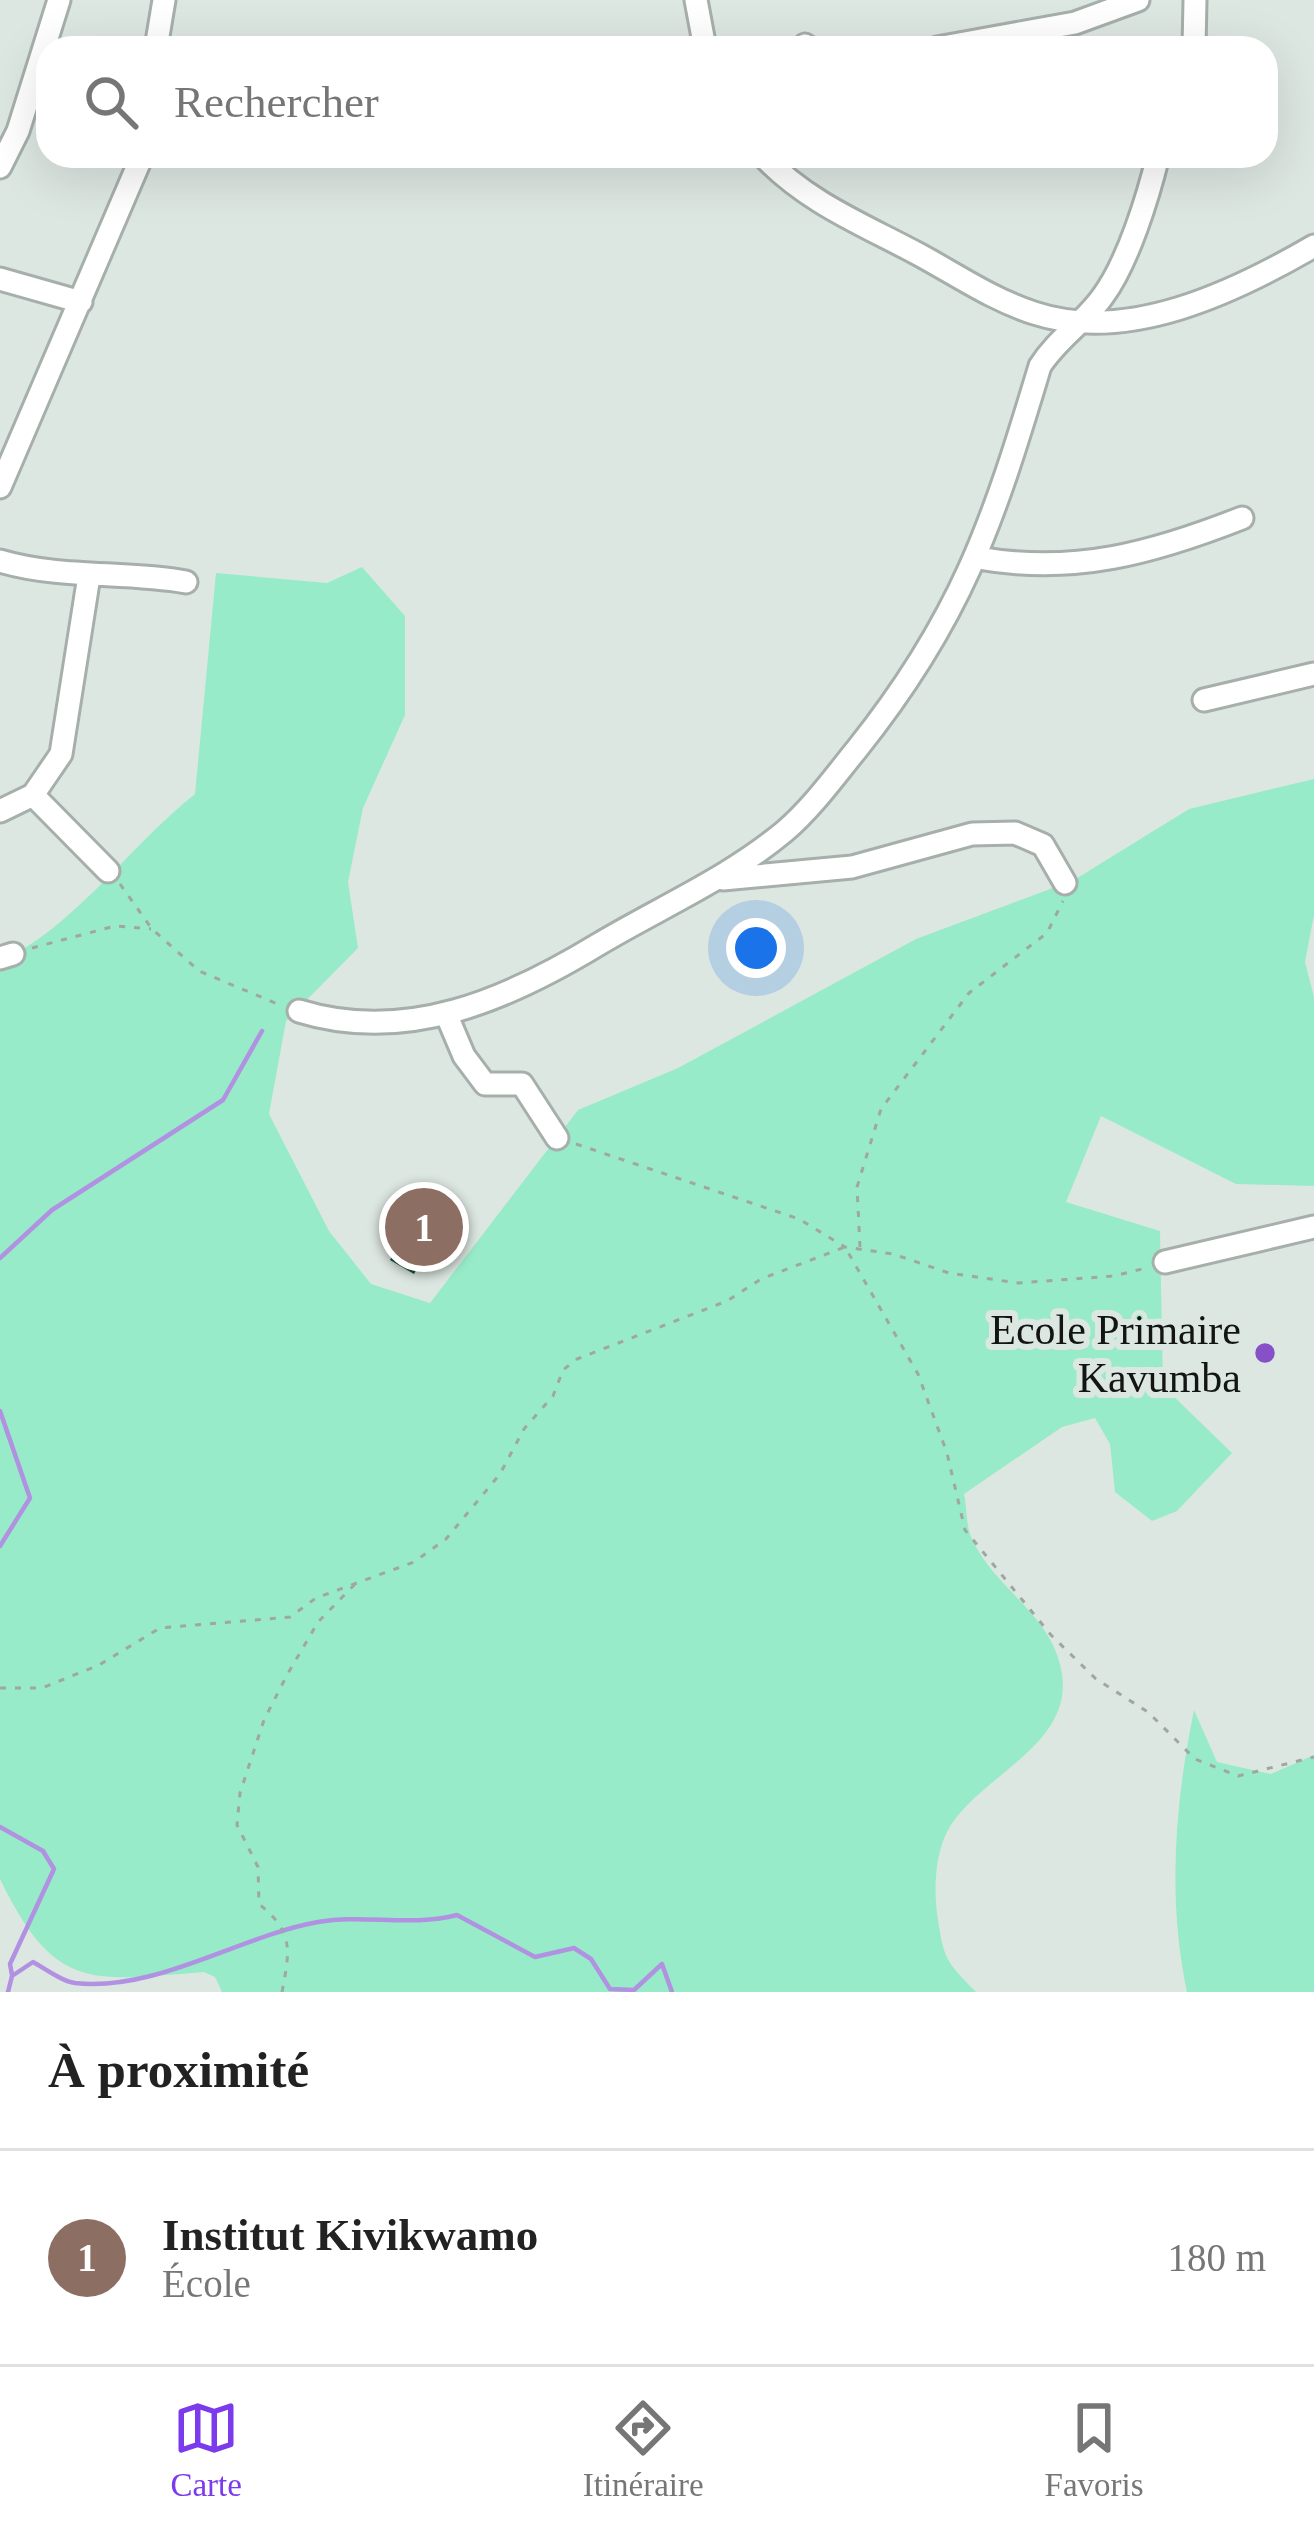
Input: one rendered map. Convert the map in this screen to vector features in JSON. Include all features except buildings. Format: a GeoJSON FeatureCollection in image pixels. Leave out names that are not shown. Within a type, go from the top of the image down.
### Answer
{"type":"FeatureCollection","features":[{"type":"Feature","properties":{"kind":"street"},"geometry":{"type":"LineString","coordinates":[[47,36],[59,0]]}},
{"type":"Feature","properties":{"kind":"street"},"geometry":{"type":"LineString","coordinates":[[158,36],[164,0]]}},
{"type":"Feature","properties":{"kind":"street"},"geometry":{"type":"LineString","coordinates":[[696,0],[703,36]]}},
{"type":"Feature","properties":{"kind":"street"},"geometry":{"type":"LineString","coordinates":[[1001,36],[1075,22],[1138,0]]}},
{"type":"Feature","properties":{"kind":"street"},"geometry":{"type":"LineString","coordinates":[[1194,36],[1195,0]]}},
{"type":"Feature","properties":{"kind":"street"},"geometry":{"type":"LineString","coordinates":[[0,167],[36,72]]}},
{"type":"Feature","properties":{"kind":"street"},"geometry":{"type":"LineString","coordinates":[[0,487],[137,168]]}},
{"type":"Feature","properties":{"kind":"street"},"geometry":{"type":"LineString","coordinates":[[775,168],[793,187],[965,284],[1037,314],[1081,321],[1138,316],[1193,304],[1264,275],[1314,246]]}},
{"type":"Feature","properties":{"kind":"street"},"geometry":{"type":"LineString","coordinates":[[299,1011],[341,1024],[447,1016],[556,970],[719,879],[788,829],[907,683],[955,608],[978,558],[1040,366],[1052,346],[1105,294],[1144,215],[1155,168]]}},
{"type":"Feature","properties":{"kind":"street"},"geometry":{"type":"LineString","coordinates":[[0,279],[81,302]]}},
{"type":"Feature","properties":{"kind":"street"},"geometry":{"type":"LineString","coordinates":[[978,558],[1024,566],[1086,564],[1166,547],[1242,518]]}},
{"type":"Feature","properties":{"kind":"street"},"geometry":{"type":"LineString","coordinates":[[0,561],[89,576],[141,574],[186,582]]}},
{"type":"Feature","properties":{"kind":"street"},"geometry":{"type":"LineString","coordinates":[[0,811],[33,795],[61,754],[89,576]]}},
{"type":"Feature","properties":{"kind":"street"},"geometry":{"type":"LineString","coordinates":[[1204,700],[1314,674]]}},
{"type":"Feature","properties":{"kind":"street"},"geometry":{"type":"LineString","coordinates":[[33,795],[108,872]]}},
{"type":"Feature","properties":{"kind":"street"},"geometry":{"type":"LineString","coordinates":[[719,879],[852,867],[972,834],[1015,833],[1042,845],[1065,883]]}},
{"type":"Feature","properties":{"kind":"street"},"geometry":{"type":"LineString","coordinates":[[447,1016],[464,1056],[485,1084],[522,1084],[557,1138]]}},
{"type":"Feature","properties":{"kind":"street"},"geometry":{"type":"LineString","coordinates":[[1165,1262],[1314,1227]]}},
{"type":"Feature","properties":{"kind":"path"},"geometry":{"type":"LineString","coordinates":[[108,872],[152,929],[199,971],[299,1011]]}},
{"type":"Feature","properties":{"kind":"path"},"geometry":{"type":"LineString","coordinates":[[860,1249],[857,1187],[881,1109],[969,993],[1047,933],[1063,905],[1065,883]]}},
{"type":"Feature","properties":{"kind":"path"},"geometry":{"type":"LineString","coordinates":[[7,956],[115,926],[152,929]]}},
{"type":"Feature","properties":{"kind":"path"},"geometry":{"type":"LineString","coordinates":[[557,1138],[799,1219],[845,1247],[893,1254],[949,1273],[1018,1283],[1114,1276],[1165,1262]]}},
{"type":"Feature","properties":{"kind":"path"},"geometry":{"type":"LineString","coordinates":[[0,1688],[42,1688],[99,1665],[160,1628],[290,1617],[316,1598],[413,1562],[446,1539],[500,1474],[524,1429],[554,1396],[562,1370],[577,1359],[727,1301],[761,1280],[845,1247]]}},
{"type":"Feature","properties":{"kind":"path"},"geometry":{"type":"LineString","coordinates":[[845,1247],[918,1374],[947,1453],[965,1530],[1051,1635],[1096,1679],[1148,1712],[1195,1759],[1238,1776],[1314,1757]]}},
{"type":"Feature","properties":{"kind":"path"},"geometry":{"type":"LineString","coordinates":[[282,1992],[291,1945],[286,1928],[259,1904],[258,1867],[237,1825],[240,1792],[264,1720],[287,1675],[318,1622],[356,1583]]}},
{"type":"Feature","properties":{"kind":"green space"},"geometry":{"type":"Polygon","coordinates":[[[362,567],[405,616],[405,715],[363,808],[348,882],[358,948],[286,1021],[269,1114],[329,1231],[371,1284],[430,1303],[578,1110],[678,1068],[916,939],[1074,880],[1189,809],[1314,779],[1314,915],[1305,962],[1314,997],[1314,1186],[1236,1184],[1101,1116],[1066,1202],[1160,1231],[1163,1386],[1232,1453],[1177,1511],[1152,1521],[1115,1492],[1110,1444],[1095,1418],[1062,1427],[964,1494],[972,1539],[995,1574],[1048,1635],[1062,1674],[1061,1700],[1053,1722],[1038,1742],[960,1812],[940,1851],[936,1893],[942,1940],[951,1965],[976,1992],[222,1992],[215,1977],[204,1972],[132,1977],[80,1971],[39,1942],[0,1879],[0,962],[54,927],[195,794],[216,573],[327,583],[362,567]]]}},
{"type":"Feature","properties":{"kind":"green space"},"geometry":{"type":"Polygon","coordinates":[[[1194,1710],[1217,1762],[1271,1774],[1314,1755],[1314,1992],[1187,1992],[1175,1886],[1182,1780],[1194,1710]]]}},
{"type":"Feature","properties":{"kind":"waterway"},"geometry":{"type":"LineString","coordinates":[[0,1258],[52,1210],[223,1100],[262,1031]]}},
{"type":"Feature","properties":{"kind":"waterway"},"geometry":{"type":"LineString","coordinates":[[0,1411],[30,1498],[0,1546]]}},
{"type":"Feature","properties":{"kind":"waterway"},"geometry":{"type":"LineString","coordinates":[[0,1827],[43,1851],[54,1869],[10,1964],[12,1975]]}},
{"type":"Feature","properties":{"kind":"waterway"},"geometry":{"type":"LineString","coordinates":[[8,1992],[12,1976],[33,1962],[70,1982],[106,1984],[167,1971],[318,1922],[457,1915],[535,1957],[574,1948],[591,1959],[610,1989],[634,1990],[662,1964],[672,1992]]}},
{"type":"Feature","properties":{"kind":"place","name":"Institut Kivikwamo"},"geometry":{"type":"Point","coordinates":[424,1227]}},
{"type":"Feature","properties":{"kind":"place","name":"Ecole Primaire Kavumba"},"geometry":{"type":"Point","coordinates":[1265,1353]}}]}
